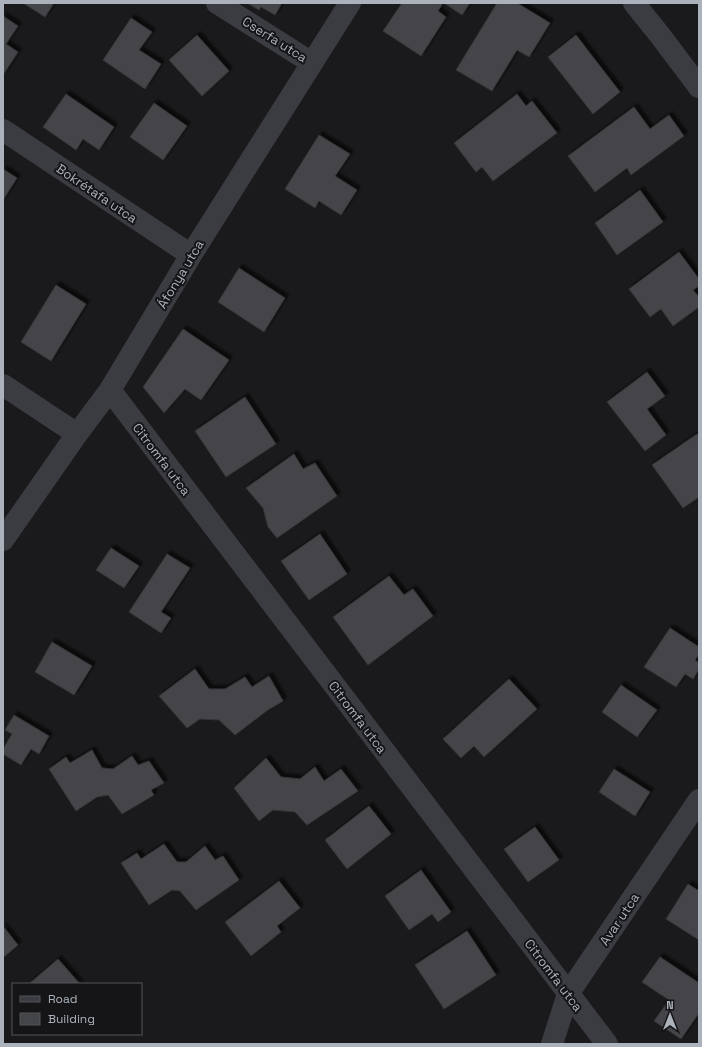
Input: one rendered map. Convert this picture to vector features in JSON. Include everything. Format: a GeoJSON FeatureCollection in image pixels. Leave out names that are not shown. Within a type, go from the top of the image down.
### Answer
{"type":"FeatureCollection","features":[{"type":"Feature","properties":{"kind":"street","name":"Cserfa utca"},"geometry":{"type":"LineString","coordinates":[[217,3],[312,63]]}},
{"type":"Feature","properties":{"kind":"street","name":"Áfonya utca"},"geometry":{"type":"LineString","coordinates":[[3,540],[77,434],[110,390],[191,256],[350,3]]}},
{"type":"Feature","properties":{"kind":"street"},"geometry":{"type":"LineString","coordinates":[[634,3],[699,86]]}},
{"type":"Feature","properties":{"kind":"street","name":"Bokrétafa utca"},"geometry":{"type":"LineString","coordinates":[[3,130],[191,256]]}},
{"type":"Feature","properties":{"kind":"street"},"geometry":{"type":"LineString","coordinates":[[3,385],[77,434]]}},
{"type":"Feature","properties":{"kind":"street","name":"Citromfa utca"},"geometry":{"type":"LineString","coordinates":[[110,390],[607,1044]]}},
{"type":"Feature","properties":{"kind":"street","name":"Avar utca"},"geometry":{"type":"LineString","coordinates":[[552,1044],[568,994],[699,800]]}},
{"type":"Feature","properties":{"kind":"building"},"geometry":{"type":"Polygon","coordinates":[[[23,3],[54,3],[45,17],[23,3]]]}},
{"type":"Feature","properties":{"kind":"building"},"geometry":{"type":"Polygon","coordinates":[[[247,3],[282,3],[275,15],[261,7],[259,10],[247,3]]]}},
{"type":"Feature","properties":{"kind":"building"},"geometry":{"type":"Polygon","coordinates":[[[402,3],[443,3],[438,11],[446,17],[421,56],[383,31],[402,3]]]}},
{"type":"Feature","properties":{"kind":"building"},"geometry":{"type":"Polygon","coordinates":[[[444,3],[470,3],[462,15],[444,3]]]}},
{"type":"Feature","properties":{"kind":"building"},"geometry":{"type":"Polygon","coordinates":[[[497,3],[517,3],[550,23],[529,57],[517,50],[492,91],[456,70],[497,3]]]}},
{"type":"Feature","properties":{"kind":"building"},"geometry":{"type":"Polygon","coordinates":[[[3,16],[18,26],[6,44],[18,52],[3,75],[3,16]]]}},
{"type":"Feature","properties":{"kind":"building"},"geometry":{"type":"Polygon","coordinates":[[[131,18],[152,32],[139,50],[161,64],[145,89],[103,60],[131,18]]]}},
{"type":"Feature","properties":{"kind":"building"},"geometry":{"type":"Polygon","coordinates":[[[197,35],[229,71],[202,96],[169,60],[197,35]]]}},
{"type":"Feature","properties":{"kind":"building"},"geometry":{"type":"Polygon","coordinates":[[[576,35],[620,92],[593,114],[548,57],[576,35]]]}},
{"type":"Feature","properties":{"kind":"building"},"geometry":{"type":"Polygon","coordinates":[[[66,94],[114,127],[99,150],[83,139],[76,150],[43,127],[66,94]]]}},
{"type":"Feature","properties":{"kind":"building"},"geometry":{"type":"Polygon","coordinates":[[[517,94],[526,106],[532,101],[557,133],[493,181],[482,167],[476,172],[454,143],[517,94]]]}},
{"type":"Feature","properties":{"kind":"building"},"geometry":{"type":"Polygon","coordinates":[[[154,103],[187,126],[163,160],[130,137],[154,103]]]}},
{"type":"Feature","properties":{"kind":"building"},"geometry":{"type":"Polygon","coordinates":[[[634,107],[650,129],[669,115],[684,136],[631,175],[627,168],[595,192],[568,156],[634,107]]]}},
{"type":"Feature","properties":{"kind":"building"},"geometry":{"type":"Polygon","coordinates":[[[319,135],[350,154],[335,176],[357,190],[341,215],[319,201],[315,208],[285,189],[319,135]]]}},
{"type":"Feature","properties":{"kind":"building"},"geometry":{"type":"Polygon","coordinates":[[[3,169],[17,178],[3,200],[3,169]]]}},
{"type":"Feature","properties":{"kind":"building"},"geometry":{"type":"Polygon","coordinates":[[[640,190],[663,222],[617,255],[595,223],[640,190]]]}},
{"type":"Feature","properties":{"kind":"building"},"geometry":{"type":"Polygon","coordinates":[[[679,252],[699,279],[699,286],[693,290],[699,297],[699,307],[673,326],[661,309],[650,317],[629,289],[679,252]]]}},
{"type":"Feature","properties":{"kind":"building"},"geometry":{"type":"Polygon","coordinates":[[[239,268],[285,298],[264,332],[218,302],[239,268]]]}},
{"type":"Feature","properties":{"kind":"building"},"geometry":{"type":"Polygon","coordinates":[[[56,285],[86,304],[51,361],[21,342],[56,285]]]}},
{"type":"Feature","properties":{"kind":"building"},"geometry":{"type":"Polygon","coordinates":[[[183,329],[229,360],[201,400],[185,389],[164,413],[143,387],[183,329]]]}},
{"type":"Feature","properties":{"kind":"building"},"geometry":{"type":"Polygon","coordinates":[[[647,372],[665,396],[647,409],[666,435],[645,451],[607,402],[647,372]]]}},
{"type":"Feature","properties":{"kind":"building"},"geometry":{"type":"Polygon","coordinates":[[[245,397],[276,444],[226,477],[195,431],[245,397]]]}},
{"type":"Feature","properties":{"kind":"building"},"geometry":{"type":"Polygon","coordinates":[[[697,434],[699,436],[699,497],[683,508],[652,465],[697,434]]]}},
{"type":"Feature","properties":{"kind":"building"},"geometry":{"type":"Polygon","coordinates":[[[294,454],[303,469],[315,463],[337,496],[277,538],[268,527],[263,508],[246,488],[294,454]]]}},
{"type":"Feature","properties":{"kind":"building"},"geometry":{"type":"Polygon","coordinates":[[[320,534],[347,574],[309,600],[281,561],[320,534]]]}},
{"type":"Feature","properties":{"kind":"building"},"geometry":{"type":"Polygon","coordinates":[[[111,548],[139,566],[124,588],[96,570],[111,548]]]}},
{"type":"Feature","properties":{"kind":"building"},"geometry":{"type":"Polygon","coordinates":[[[167,554],[190,568],[161,612],[171,618],[161,633],[129,612],[167,554]]]}},
{"type":"Feature","properties":{"kind":"building"},"geometry":{"type":"Polygon","coordinates":[[[389,576],[404,595],[413,589],[433,616],[368,665],[333,617],[389,576]]]}},
{"type":"Feature","properties":{"kind":"building"},"geometry":{"type":"Polygon","coordinates":[[[670,628],[699,647],[699,654],[695,660],[699,663],[699,669],[693,679],[685,674],[676,687],[644,667],[670,628]]]}},
{"type":"Feature","properties":{"kind":"building"},"geometry":{"type":"Polygon","coordinates":[[[52,642],[92,666],[74,695],[35,672],[52,642]]]}},
{"type":"Feature","properties":{"kind":"building"},"geometry":{"type":"Polygon","coordinates":[[[195,669],[209,689],[225,689],[245,677],[252,687],[269,676],[283,701],[268,710],[235,735],[219,720],[200,719],[187,728],[159,696],[195,669]]]}},
{"type":"Feature","properties":{"kind":"building"},"geometry":{"type":"Polygon","coordinates":[[[509,679],[537,709],[484,757],[474,746],[461,758],[443,739],[509,679]]]}},
{"type":"Feature","properties":{"kind":"building"},"geometry":{"type":"Polygon","coordinates":[[[621,685],[657,710],[637,737],[602,712],[621,685]]]}},
{"type":"Feature","properties":{"kind":"building"},"geometry":{"type":"Polygon","coordinates":[[[14,715],[49,736],[39,754],[31,749],[21,765],[3,754],[3,749],[12,734],[5,730],[14,715]]]}},
{"type":"Feature","properties":{"kind":"building"},"geometry":{"type":"Polygon","coordinates":[[[92,750],[102,768],[113,769],[132,756],[138,765],[149,761],[164,783],[151,790],[154,795],[122,814],[108,795],[97,797],[76,811],[49,769],[66,757],[70,763],[92,750]]]}},
{"type":"Feature","properties":{"kind":"building"},"geometry":{"type":"Polygon","coordinates":[[[266,758],[281,777],[300,779],[315,767],[324,781],[341,769],[358,791],[307,825],[295,812],[273,810],[259,821],[234,788],[266,758]]]}},
{"type":"Feature","properties":{"kind":"building"},"geometry":{"type":"Polygon","coordinates":[[[614,769],[650,792],[635,816],[599,792],[614,769]]]}},
{"type":"Feature","properties":{"kind":"building"},"geometry":{"type":"Polygon","coordinates":[[[369,806],[391,834],[347,869],[325,840],[369,806]]]}},
{"type":"Feature","properties":{"kind":"building"},"geometry":{"type":"Polygon","coordinates":[[[535,827],[559,860],[528,882],[504,849],[535,827]]]}},
{"type":"Feature","properties":{"kind":"building"},"geometry":{"type":"Polygon","coordinates":[[[164,844],[177,862],[186,862],[205,846],[215,860],[223,856],[239,880],[196,910],[180,891],[172,890],[149,905],[121,863],[137,853],[141,859],[164,844]]]}},
{"type":"Feature","properties":{"kind":"building"},"geometry":{"type":"Polygon","coordinates":[[[421,870],[451,912],[438,922],[432,914],[409,930],[385,896],[421,870]]]}},
{"type":"Feature","properties":{"kind":"building"},"geometry":{"type":"Polygon","coordinates":[[[279,881],[300,908],[277,926],[281,932],[251,956],[225,922],[279,881]]]}},
{"type":"Feature","properties":{"kind":"building"},"geometry":{"type":"Polygon","coordinates":[[[688,884],[699,891],[699,940],[666,919],[688,884]]]}},
{"type":"Feature","properties":{"kind":"building"},"geometry":{"type":"Polygon","coordinates":[[[3,926],[18,945],[4,957],[3,956],[3,926]]]}},
{"type":"Feature","properties":{"kind":"building"},"geometry":{"type":"Polygon","coordinates":[[[467,931],[496,975],[444,1009],[415,965],[467,931]]]}},
{"type":"Feature","properties":{"kind":"building"},"geometry":{"type":"Polygon","coordinates":[[[660,957],[699,983],[699,1013],[681,1039],[654,1021],[669,1000],[642,982],[660,957]]]}},
{"type":"Feature","properties":{"kind":"building"},"geometry":{"type":"Polygon","coordinates":[[[58,959],[79,983],[30,983],[58,959]]]}}]}
